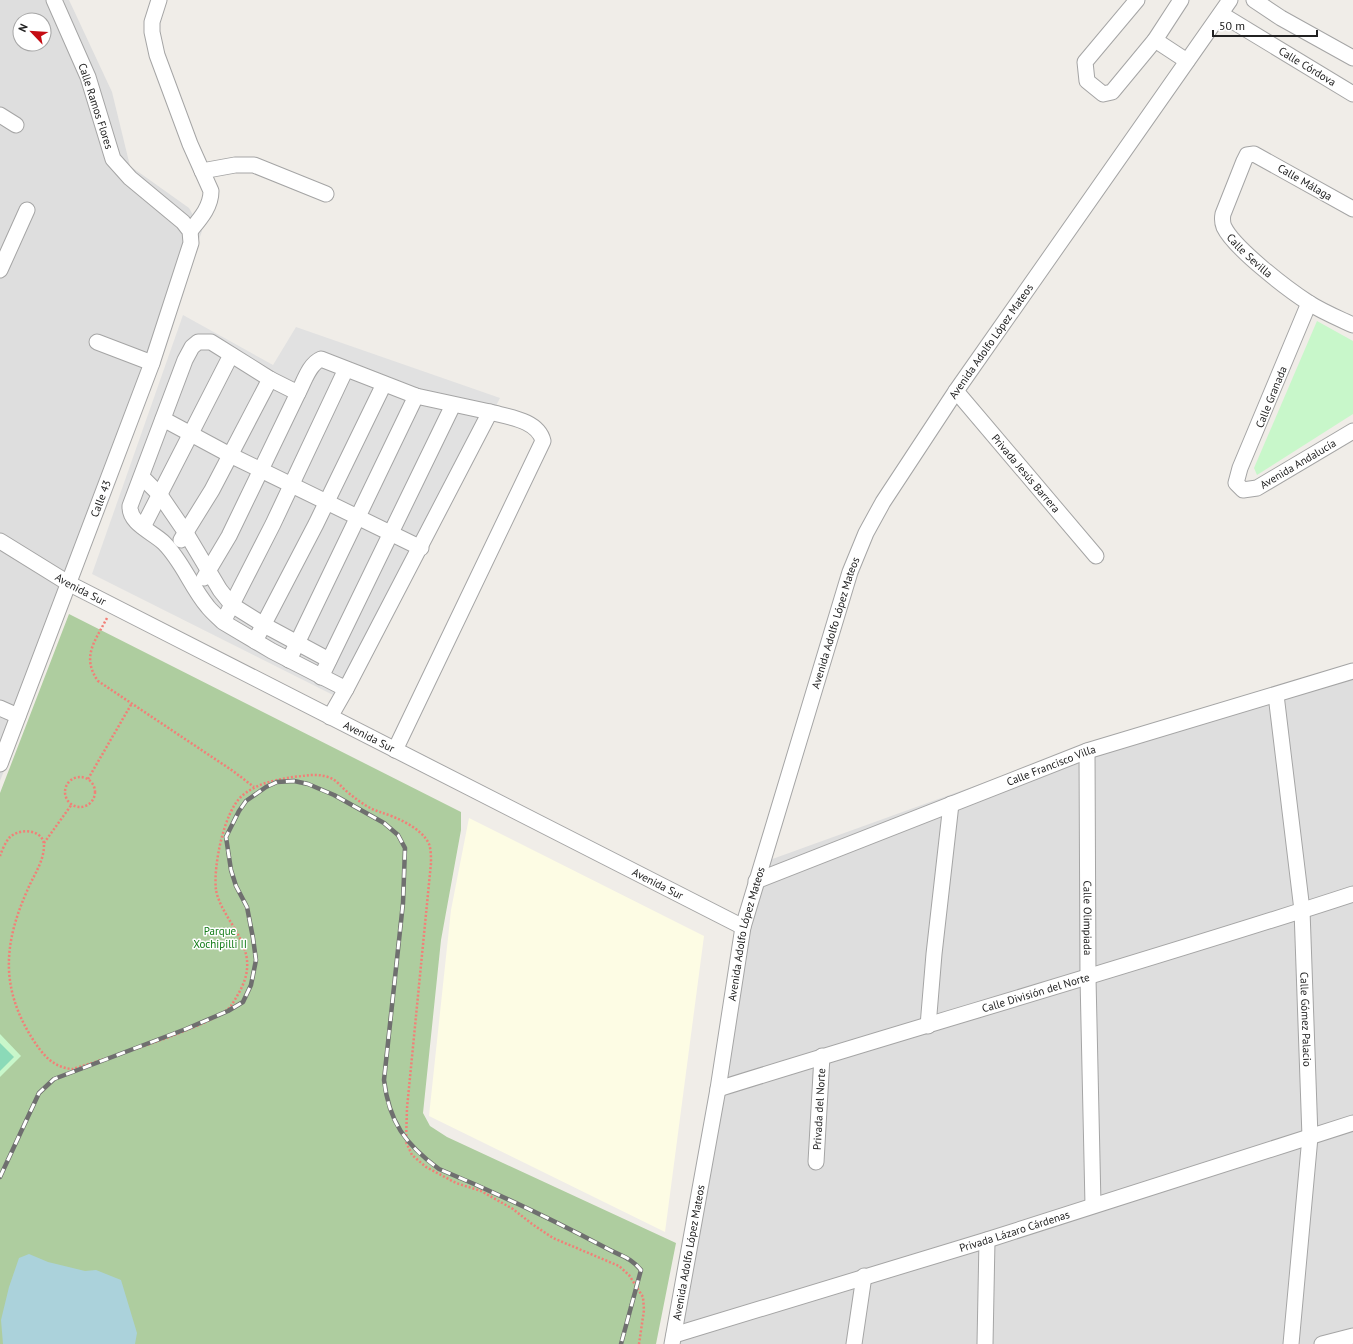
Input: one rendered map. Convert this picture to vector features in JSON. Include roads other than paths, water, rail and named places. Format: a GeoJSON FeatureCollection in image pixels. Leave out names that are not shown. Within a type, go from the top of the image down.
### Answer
{"type":"FeatureCollection","features":[{"type":"Feature","properties":{"kind":"street","name":"Calle Ramos Flores"},"geometry":{"type":"LineString","coordinates":[[54,0],[88,77],[113,159],[130,178],[183,222],[190,231]]}},
{"type":"Feature","properties":{"kind":"street"},"geometry":{"type":"LineString","coordinates":[[159,0],[152,22],[152,32],[157,55],[211,191],[211,199],[206,210],[190,231]]}},
{"type":"Feature","properties":{"kind":"street"},"geometry":{"type":"LineString","coordinates":[[1137,0],[1085,62],[1087,81],[1103,94],[1112,92],[1155,40],[1181,0]]}},
{"type":"Feature","properties":{"kind":"street","name":"Avenida Adolfo López Mateos"},"geometry":{"type":"LineString","coordinates":[[673,1339],[718,1089],[743,927],[850,572],[866,533],[883,502],[956,390],[1230,0]]}},
{"type":"Feature","properties":{"kind":"street"},"geometry":{"type":"LineString","coordinates":[[1254,0],[1281,18],[1353,58]]}},
{"type":"Feature","properties":{"kind":"street","name":"Calle Córdova"},"geometry":{"type":"LineString","coordinates":[[1221,14],[1353,94]]}},
{"type":"Feature","properties":{"kind":"street"},"geometry":{"type":"LineString","coordinates":[[1155,40],[1187,62]]}},
{"type":"Feature","properties":{"kind":"street"},"geometry":{"type":"LineString","coordinates":[[0,115],[16,125]]}},
{"type":"Feature","properties":{"kind":"street","name":"Calle Sevilla"},"geometry":{"type":"LineString","coordinates":[[1257,155],[1250,154],[1246,157],[1223,214],[1224,226],[1256,262],[1277,280],[1309,303],[1353,325]]}},
{"type":"Feature","properties":{"kind":"street","name":"Calle Málaga"},"geometry":{"type":"LineString","coordinates":[[1257,155],[1353,210]]}},
{"type":"Feature","properties":{"kind":"street"},"geometry":{"type":"LineString","coordinates":[[202,171],[235,165],[254,166],[326,194]]}},
{"type":"Feature","properties":{"kind":"street"},"geometry":{"type":"LineString","coordinates":[[0,270],[28,210]]}},
{"type":"Feature","properties":{"kind":"street","name":"Calle 43"},"geometry":{"type":"LineString","coordinates":[[0,764],[152,363],[190,251],[192,238],[190,231]]}},
{"type":"Feature","properties":{"kind":"street","name":"Calle Granada"},"geometry":{"type":"LineString","coordinates":[[1241,488],[1235,481],[1309,303]]}},
{"type":"Feature","properties":{"kind":"street"},"geometry":{"type":"LineString","coordinates":[[97,342],[152,363]]}},
{"type":"Feature","properties":{"kind":"street"},"geometry":{"type":"LineString","coordinates":[[298,393],[270,379],[211,342],[198,342],[192,347],[185,360],[130,513],[134,520],[157,536],[174,553],[208,607],[223,622],[289,660],[346,689]]}},
{"type":"Feature","properties":{"kind":"street"},"geometry":{"type":"LineString","coordinates":[[143,527],[231,355]]}},
{"type":"Feature","properties":{"kind":"street"},"geometry":{"type":"LineString","coordinates":[[197,590],[229,536],[298,393],[316,361],[321,359],[327,361],[416,396],[490,412],[533,426],[542,434],[544,440],[395,750]]}},
{"type":"Feature","properties":{"kind":"street"},"geometry":{"type":"LineString","coordinates":[[223,622],[291,485],[346,369]]}},
{"type":"Feature","properties":{"kind":"street"},"geometry":{"type":"LineString","coordinates":[[174,553],[212,490],[270,379]]}},
{"type":"Feature","properties":{"kind":"street"},"geometry":{"type":"LineString","coordinates":[[255,641],[327,502],[384,384]]}},
{"type":"Feature","properties":{"kind":"street","name":"Privada Jesús Barrera"},"geometry":{"type":"LineString","coordinates":[[956,390],[1096,556]]}},
{"type":"Feature","properties":{"kind":"street"},"geometry":{"type":"LineString","coordinates":[[289,660],[416,396]]}},
{"type":"Feature","properties":{"kind":"street"},"geometry":{"type":"LineString","coordinates":[[321,676],[453,405]]}},
{"type":"Feature","properties":{"kind":"street"},"geometry":{"type":"LineString","coordinates":[[330,717],[421,548],[490,412]]}},
{"type":"Feature","properties":{"kind":"street"},"geometry":{"type":"LineString","coordinates":[[163,419],[230,455],[421,548]]}},
{"type":"Feature","properties":{"kind":"street","name":"Avenida Andalucía"},"geometry":{"type":"LineString","coordinates":[[1241,488],[1247,490],[1257,488],[1353,431]]}},
{"type":"Feature","properties":{"kind":"street"},"geometry":{"type":"LineString","coordinates":[[142,477],[160,495],[186,533],[220,590],[232,605],[264,625],[329,660]]}},
{"type":"Feature","properties":{"kind":"street","name":"Avenida Sur"},"geometry":{"type":"LineString","coordinates":[[0,541],[68,583],[112,606],[743,927]]}},
{"type":"Feature","properties":{"kind":"street","name":"Calle Francisco Villa"},"geometry":{"type":"LineString","coordinates":[[756,881],[1087,751],[1276,695],[1353,670]]}},
{"type":"Feature","properties":{"kind":"street","name":"Calle Gómez Palacio"},"geometry":{"type":"LineString","coordinates":[[1276,695],[1302,910],[1310,1137],[1291,1344]]}},
{"type":"Feature","properties":{"kind":"street"},"geometry":{"type":"LineString","coordinates":[[0,708],[18,716]]}},
{"type":"Feature","properties":{"kind":"street","name":"Calle Olimpiada"},"geometry":{"type":"LineString","coordinates":[[1087,751],[1088,978],[1093,1205]]}},
{"type":"Feature","properties":{"kind":"street"},"geometry":{"type":"LineString","coordinates":[[928,1026],[934,954],[951,804]]}},
{"type":"Feature","properties":{"kind":"street","name":"Calle División del Norte"},"geometry":{"type":"LineString","coordinates":[[718,1089],[822,1056],[1088,978],[1353,894]]}},
{"type":"Feature","properties":{"kind":"street","name":"Privada del Norte"},"geometry":{"type":"LineString","coordinates":[[816,1162],[822,1056]]}},
{"type":"Feature","properties":{"kind":"street","name":"Privada Lázaro Cárdenas"},"geometry":{"type":"LineString","coordinates":[[673,1339],[864,1276],[987,1240],[1353,1123]]}},
{"type":"Feature","properties":{"kind":"street"},"geometry":{"type":"LineString","coordinates":[[985,1344],[987,1240]]}},
{"type":"Feature","properties":{"kind":"street"},"geometry":{"type":"LineString","coordinates":[[854,1344],[864,1276]]}},
{"type":"Feature","properties":{"kind":"street"},"geometry":{"type":"LineString","coordinates":[[1322,1344],[1353,1336]]}},
{"type":"Feature","properties":{"kind":"water"},"geometry":{"type":"Polygon","coordinates":[[[29,1254],[48,1262],[85,1271],[96,1270],[121,1280],[137,1333],[135,1344],[3,1344],[1,1320],[9,1287],[19,1258],[29,1254]]]}},
{"type":"Feature","properties":{"kind":"railway"},"geometry":{"type":"LineString","coordinates":[[0,1177],[39,1093],[54,1079],[186,1029],[228,1011],[243,1002],[251,985],[256,960],[247,907],[236,886],[231,870],[226,837],[239,811],[246,801],[266,787],[277,782],[294,781],[308,784],[334,795],[384,823],[398,835],[405,848],[403,903],[384,1080],[390,1108],[401,1131],[408,1141],[427,1160],[439,1169],[546,1217],[633,1262],[641,1270],[621,1344]]}},
{"type":"Feature","properties":{"kind":"park label","name":"Parque Xochipilli II"},"geometry":{"type":"Point","coordinates":[220,937]}}]}
